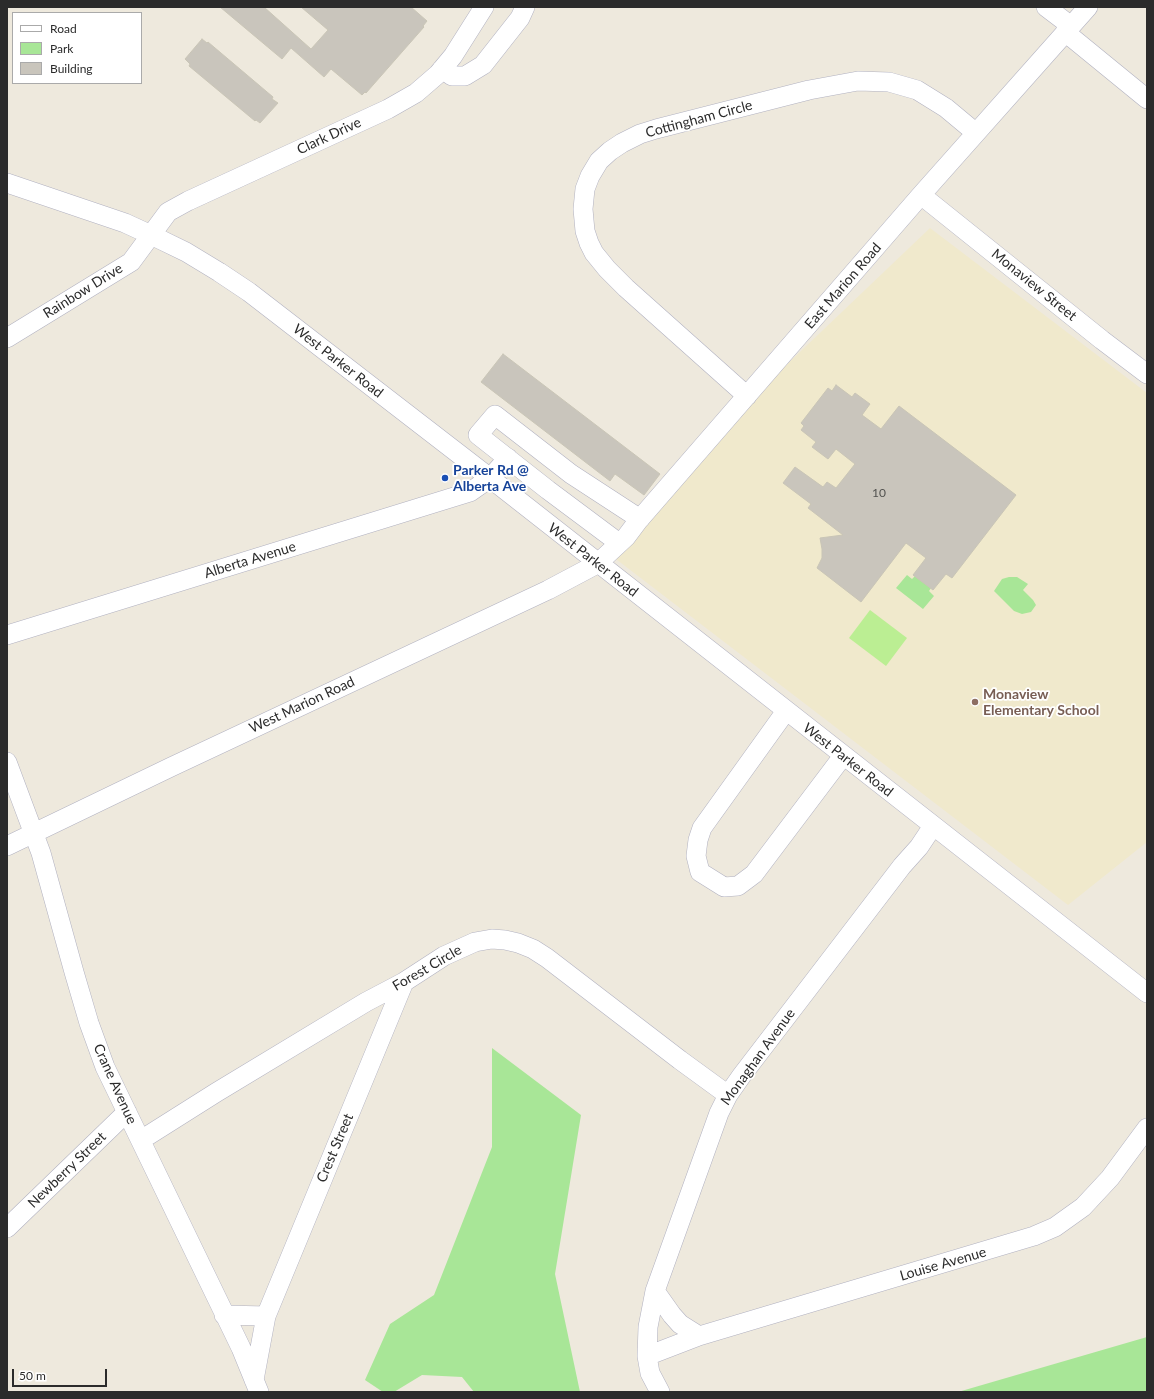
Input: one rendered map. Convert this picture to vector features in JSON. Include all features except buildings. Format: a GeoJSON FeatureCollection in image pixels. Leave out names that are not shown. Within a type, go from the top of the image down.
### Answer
{"type":"FeatureCollection","features":[{"type":"Feature","properties":{"kind":"street","name":"Clark Drive"},"geometry":{"type":"LineString","coordinates":[[151,235],[168,212],[188,201],[388,109],[416,92],[429,82],[453,56],[484,7]]}},
{"type":"Feature","properties":{"kind":"street"},"geometry":{"type":"LineString","coordinates":[[442,69],[452,76],[465,76],[483,65],[520,18],[525,7]]}},
{"type":"Feature","properties":{"kind":"street"},"geometry":{"type":"LineString","coordinates":[[1046,7],[1068,29],[1147,99]]}},
{"type":"Feature","properties":{"kind":"street","name":"East Marion Road"},"geometry":{"type":"LineString","coordinates":[[597,564],[619,543],[976,133],[1088,7]]}},
{"type":"Feature","properties":{"kind":"street","name":"Cottingham Circle"},"geometry":{"type":"LineString","coordinates":[[748,396],[626,288],[606,269],[594,253],[584,231],[583,209],[585,190],[590,176],[599,161],[622,143],[640,134],[808,90],[858,80],[889,82],[917,90],[946,108],[976,133]]}},
{"type":"Feature","properties":{"kind":"street","name":"West Parker Road"},"geometry":{"type":"LineString","coordinates":[[7,183],[118,221],[151,235],[186,252],[249,292],[490,478],[597,564],[1147,993]]}},
{"type":"Feature","properties":{"kind":"street","name":"Monaview Street"},"geometry":{"type":"LineString","coordinates":[[922,195],[1102,340],[1147,374]]}},
{"type":"Feature","properties":{"kind":"street","name":"Rainbow Drive"},"geometry":{"type":"LineString","coordinates":[[7,338],[131,262],[151,235]]}},
{"type":"Feature","properties":{"kind":"street"},"geometry":{"type":"LineString","coordinates":[[619,543],[570,507],[478,435],[496,416],[571,474],[640,519]]}},
{"type":"Feature","properties":{"kind":"street","name":"Alberta Avenue"},"geometry":{"type":"LineString","coordinates":[[7,635],[470,492],[490,478],[508,458]]}},
{"type":"Feature","properties":{"kind":"street"},"geometry":{"type":"LineString","coordinates":[[532,512],[548,490]]}},
{"type":"Feature","properties":{"kind":"street"},"geometry":{"type":"LineString","coordinates":[[570,507],[598,492]]}},
{"type":"Feature","properties":{"kind":"street","name":"West Marion Road"},"geometry":{"type":"LineString","coordinates":[[7,846],[548,590],[597,564]]}},
{"type":"Feature","properties":{"kind":"street"},"geometry":{"type":"LineString","coordinates":[[786,711],[702,828],[698,840],[696,856],[700,872],[724,887],[738,886],[754,874],[843,756]]}},
{"type":"Feature","properties":{"kind":"street","name":"Crane Avenue"},"geometry":{"type":"LineString","coordinates":[[7,762],[41,854],[89,1023],[105,1067],[241,1348],[256,1386]]}},
{"type":"Feature","properties":{"kind":"street","name":"Monaghan Avenue"},"geometry":{"type":"LineString","coordinates":[[660,1392],[650,1373],[647,1356],[648,1327],[655,1291],[719,1113],[728,1095],[747,1068],[933,826]]}},
{"type":"Feature","properties":{"kind":"street","name":"Forest Circle"},"geometry":{"type":"LineString","coordinates":[[141,1140],[224,1088],[404,982],[444,956],[475,942],[492,939],[518,943],[533,949],[547,958],[728,1095]]}},
{"type":"Feature","properties":{"kind":"street","name":"Crest Street"},"geometry":{"type":"LineString","coordinates":[[256,1386],[266,1316],[404,982]]}},
{"type":"Feature","properties":{"kind":"street","name":"Newberry Street"},"geometry":{"type":"LineString","coordinates":[[7,1228],[127,1112]]}},
{"type":"Feature","properties":{"kind":"street","name":"Louise Avenue"},"geometry":{"type":"LineString","coordinates":[[647,1356],[699,1336],[992,1250],[1034,1236],[1055,1227],[1082,1207],[1110,1178],[1147,1128]]}},
{"type":"Feature","properties":{"kind":"street"},"geometry":{"type":"LineString","coordinates":[[655,1291],[680,1324],[699,1336]]}},
{"type":"Feature","properties":{"kind":"street"},"geometry":{"type":"LineString","coordinates":[[224,1315],[266,1316]]}},
{"type":"Feature","properties":{"kind":"shaded area","name":"Monaview Elementary School"},"geometry":{"type":"Polygon","coordinates":[[[930,228],[1147,393],[1147,842],[1068,905],[608,553],[673,473],[930,228]]]}},
{"type":"Feature","properties":{"kind":"green space"},"geometry":{"type":"Polygon","coordinates":[[[907,575],[912,579],[915,576],[931,588],[929,591],[934,596],[923,609],[896,588],[907,575]]]}},
{"type":"Feature","properties":{"kind":"green space"},"geometry":{"type":"Polygon","coordinates":[[[1017,577],[1028,584],[1023,590],[1036,605],[1031,612],[1022,614],[1014,611],[994,591],[1002,579],[1017,577]]]}},
{"type":"Feature","properties":{"kind":"green space"},"geometry":{"type":"Polygon","coordinates":[[[870,610],[907,638],[886,666],[849,638],[870,610]]]}},
{"type":"Feature","properties":{"kind":"green space"},"geometry":{"type":"Polygon","coordinates":[[[492,1048],[581,1115],[555,1274],[580,1392],[474,1392],[462,1377],[422,1375],[394,1392],[383,1392],[365,1380],[390,1324],[434,1295],[492,1147],[492,1048]]]}},
{"type":"Feature","properties":{"kind":"green space"},"geometry":{"type":"Polygon","coordinates":[[[1147,1337],[1147,1392],[958,1392],[1147,1337]]]}},
{"type":"Feature","properties":{"kind":"place","name":"Parker Rd @ Alberta Ave"},"geometry":{"type":"Point","coordinates":[445,478]}},
{"type":"Feature","properties":{"kind":"place","name":"Monaview Elementary School"},"geometry":{"type":"Point","coordinates":[975,702]}}]}
